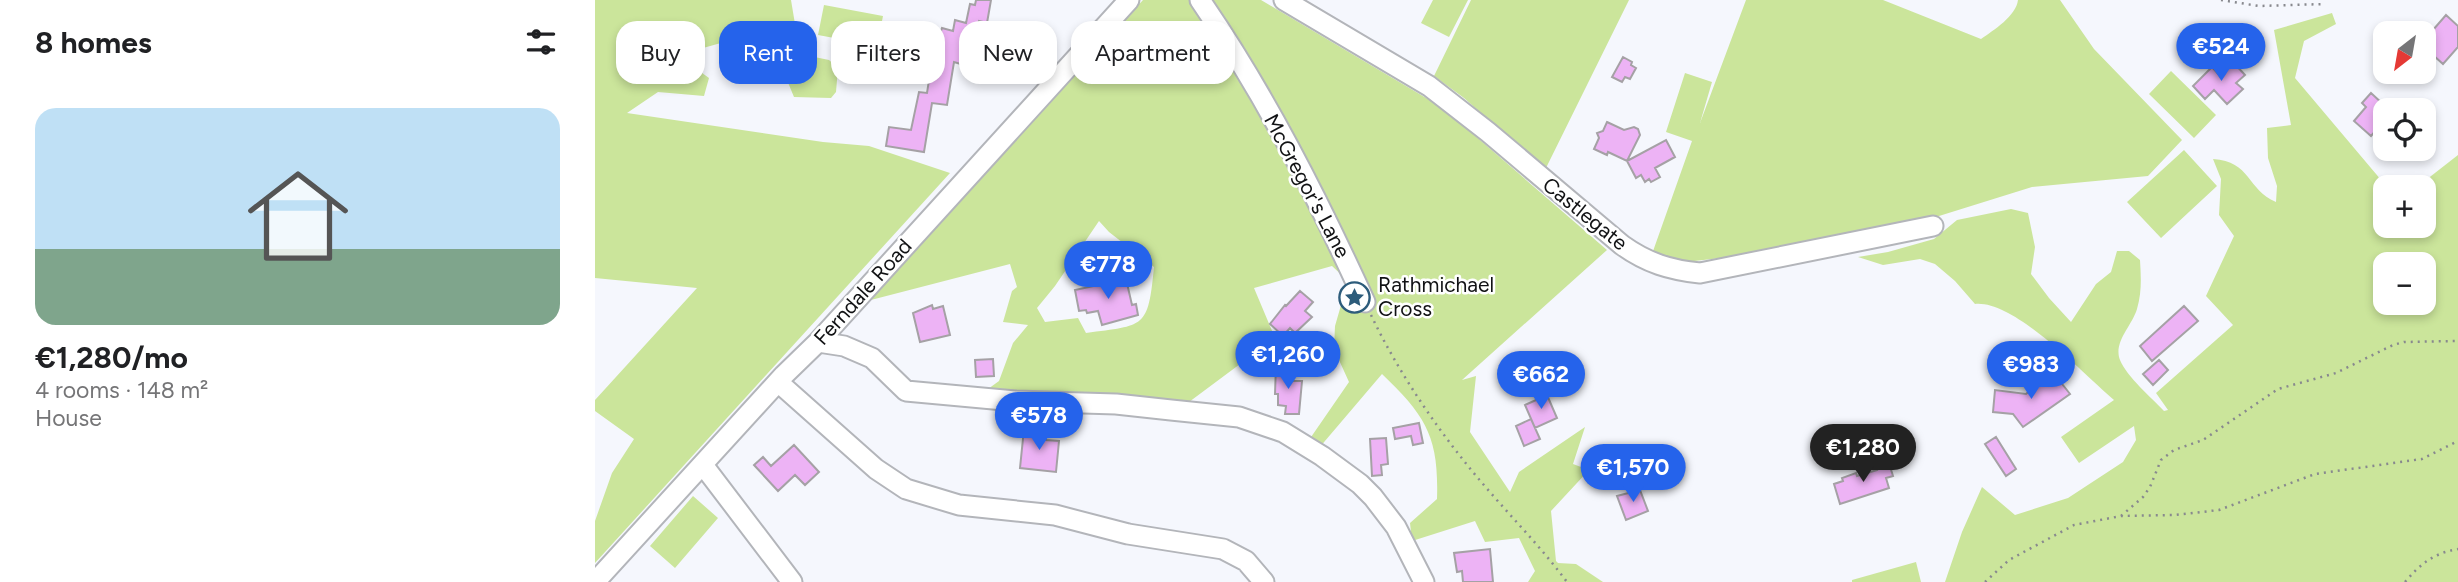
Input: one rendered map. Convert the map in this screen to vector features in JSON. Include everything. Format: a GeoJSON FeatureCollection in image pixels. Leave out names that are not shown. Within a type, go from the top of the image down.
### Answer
{"type":"FeatureCollection","features":[{"type":"Feature","properties":{"kind":"street","name":"Ferndale Road"},"geometry":{"type":"LineString","coordinates":[[595,582],[1129,0]]}},
{"type":"Feature","properties":{"kind":"street","name":"McGregor's Lane"},"geometry":{"type":"LineString","coordinates":[[1201,0],[1285,141],[1365,302]]}},
{"type":"Feature","properties":{"kind":"street","name":"Castlegate"},"geometry":{"type":"LineString","coordinates":[[1284,0],[1429,86],[1488,132],[1622,246],[1663,268],[1700,273],[1933,226]]}},
{"type":"Feature","properties":{"kind":"street"},"geometry":{"type":"LineString","coordinates":[[818,342],[844,346],[872,358],[906,391],[1016,401],[1116,404],[1239,417],[1283,432],[1322,456],[1373,497],[1396,527],[1424,582]]}},
{"type":"Feature","properties":{"kind":"street"},"geometry":{"type":"LineString","coordinates":[[778,382],[876,469],[906,489],[959,505],[1055,515],[1128,534],[1223,549],[1246,561],[1263,582]]}},
{"type":"Feature","properties":{"kind":"street"},"geometry":{"type":"LineString","coordinates":[[703,465],[792,582]]}},
{"type":"Feature","properties":{"kind":"path"},"geometry":{"type":"LineString","coordinates":[[2221,0],[2259,6],[2325,4]]}},
{"type":"Feature","properties":{"kind":"path"},"geometry":{"type":"LineString","coordinates":[[1365,302],[1384,343],[1426,408],[1482,483],[1533,539],[1567,582]]}},
{"type":"Feature","properties":{"kind":"path"},"geometry":{"type":"LineString","coordinates":[[2121,516],[2143,497],[2161,460],[2174,450],[2203,440],[2278,389],[2336,373],[2404,342],[2458,341]]}},
{"type":"Feature","properties":{"kind":"path"},"geometry":{"type":"LineString","coordinates":[[1985,582],[2009,560],[2074,525],[2121,516],[2175,515],[2219,510],[2315,474],[2421,459],[2458,441]]}},
{"type":"Feature","properties":{"kind":"path"},"geometry":{"type":"LineString","coordinates":[[2404,582],[2439,552],[2458,549]]}},
{"type":"Feature","properties":{"kind":"green space"},"geometry":{"type":"Polygon","coordinates":[[[595,0],[791,0],[794,21],[719,21],[719,44],[705,47],[705,21],[616,21],[616,84],[705,84],[705,75],[709,78],[704,96],[658,92],[627,113],[823,142],[869,146],[950,173],[595,563],[595,521],[612,473],[634,439],[595,411],[595,400],[697,288],[595,278],[595,0]]]}},
{"type":"Feature","properties":{"kind":"green space"},"geometry":{"type":"Polygon","coordinates":[[[1143,0],[1261,0],[1443,108],[1607,250],[1462,380],[1476,376],[1470,432],[1510,492],[1519,472],[1585,427],[1573,464],[1589,470],[1551,511],[1556,561],[1576,564],[1603,582],[1528,582],[1535,571],[1519,538],[1485,542],[1475,521],[1412,541],[1410,523],[1437,499],[1435,459],[1427,429],[1419,416],[1382,374],[1319,448],[1309,440],[1349,382],[1334,349],[1335,326],[1348,281],[1332,266],[1254,288],[1275,338],[1189,402],[988,389],[999,381],[1013,343],[1028,325],[1003,322],[1012,291],[1017,287],[1010,264],[867,301],[1071,79],[1071,84],[1235,84],[1235,21],[1124,21],[1143,0]],[[1099,221],[1037,308],[1045,322],[1078,318],[1086,333],[1132,325],[1145,313],[1154,267],[1099,221]]]}},
{"type":"Feature","properties":{"kind":"green space"},"geometry":{"type":"Polygon","coordinates":[[[1433,0],[1468,0],[1449,37],[1421,23],[1433,0]]]}},
{"type":"Feature","properties":{"kind":"green space"},"geometry":{"type":"Polygon","coordinates":[[[1471,0],[1629,0],[1545,170],[1464,98],[1434,76],[1471,0]]]}},
{"type":"Feature","properties":{"kind":"green space"},"geometry":{"type":"Polygon","coordinates":[[[1746,0],[1883,0],[1981,39],[2009,17],[2018,0],[2060,0],[2094,49],[2182,140],[2148,176],[2032,187],[1939,216],[1773,252],[1677,263],[1652,254],[1692,141],[1666,132],[1685,73],[1712,82],[1700,123],[1746,0]]]}},
{"type":"Feature","properties":{"kind":"green space"},"geometry":{"type":"Polygon","coordinates":[[[824,5],[883,16],[882,21],[831,21],[831,37],[818,35],[824,5]]]}},
{"type":"Feature","properties":{"kind":"green space"},"geometry":{"type":"Polygon","coordinates":[[[2332,13],[2336,24],[2304,41],[2295,78],[2377,175],[2373,175],[2373,238],[2436,238],[2436,175],[2432,175],[2458,155],[2458,582],[1945,582],[1962,532],[1982,487],[2015,515],[2068,498],[2123,462],[2136,440],[2134,426],[2079,463],[2061,437],[2114,400],[2028,326],[1991,306],[1975,304],[1955,281],[1935,264],[1920,259],[1883,265],[1858,257],[1934,239],[1957,220],[2011,209],[2028,213],[2035,247],[2031,274],[2071,322],[2096,284],[2111,272],[2117,251],[2129,251],[2140,260],[2140,291],[2135,315],[2121,340],[2120,360],[2140,387],[2164,411],[2168,410],[2156,393],[2233,325],[2206,296],[2234,236],[2219,215],[2221,179],[2213,159],[2235,165],[2259,190],[2276,202],[2277,186],[2268,158],[2267,128],[2291,125],[2274,30],[2332,13]]]}},
{"type":"Feature","properties":{"kind":"green space"},"geometry":{"type":"Polygon","coordinates":[[[817,58],[831,62],[831,84],[837,84],[836,92],[831,98],[794,97],[789,84],[817,84],[817,58]]]}},
{"type":"Feature","properties":{"kind":"green space"},"geometry":{"type":"Polygon","coordinates":[[[2171,71],[2216,115],[2194,138],[2149,94],[2171,71]]]}},
{"type":"Feature","properties":{"kind":"green space"},"geometry":{"type":"Polygon","coordinates":[[[2184,150],[2217,186],[2161,238],[2127,202],[2184,150]]]}},
{"type":"Feature","properties":{"kind":"green space"},"geometry":{"type":"Polygon","coordinates":[[[693,496],[718,518],[675,568],[650,546],[693,496]]]}},
{"type":"Feature","properties":{"kind":"green space"},"geometry":{"type":"Polygon","coordinates":[[[1916,562],[1921,582],[1852,582],[1852,580],[1916,562]]]}},
{"type":"Feature","properties":{"kind":"building"},"geometry":{"type":"Polygon","coordinates":[[[976,0],[991,0],[987,21],[966,21],[970,4],[975,5],[976,0]]]}},
{"type":"Feature","properties":{"kind":"building"},"geometry":{"type":"Polygon","coordinates":[[[2446,15],[2458,26],[2458,47],[2443,64],[2436,58],[2436,26],[2446,15]]]}},
{"type":"Feature","properties":{"kind":"building"},"geometry":{"type":"Polygon","coordinates":[[[955,20],[959,21],[959,64],[954,62],[947,105],[932,103],[924,152],[886,146],[889,127],[911,130],[919,92],[927,93],[928,84],[945,84],[945,29],[953,31],[955,20]]]}},
{"type":"Feature","properties":{"kind":"building"},"geometry":{"type":"Polygon","coordinates":[[[1623,57],[1636,68],[1630,79],[1625,77],[1622,82],[1612,77],[1623,57]]]}},
{"type":"Feature","properties":{"kind":"building"},"geometry":{"type":"Polygon","coordinates":[[[2234,63],[2245,75],[2236,83],[2243,89],[2227,104],[2214,90],[2205,99],[2193,86],[2212,67],[2220,76],[2234,63]]]}},
{"type":"Feature","properties":{"kind":"building"},"geometry":{"type":"Polygon","coordinates":[[[2371,93],[2376,98],[2373,98],[2371,136],[2354,121],[2366,107],[2362,103],[2371,93]]]}},
{"type":"Feature","properties":{"kind":"building"},"geometry":{"type":"Polygon","coordinates":[[[1607,122],[1624,130],[1634,127],[1638,129],[1640,135],[1627,161],[1594,149],[1599,138],[1597,133],[1603,131],[1607,122]]]}},
{"type":"Feature","properties":{"kind":"building"},"geometry":{"type":"Polygon","coordinates":[[[1666,140],[1675,157],[1655,168],[1660,177],[1651,182],[1649,179],[1645,182],[1641,175],[1636,178],[1627,161],[1666,140]]]}},
{"type":"Feature","properties":{"kind":"building"},"geometry":{"type":"Polygon","coordinates":[[[1126,279],[1132,305],[1136,304],[1138,315],[1102,325],[1098,311],[1079,311],[1075,290],[1126,279]]]}},
{"type":"Feature","properties":{"kind":"building"},"geometry":{"type":"Polygon","coordinates":[[[1300,291],[1313,302],[1305,311],[1312,317],[1295,333],[1290,328],[1283,336],[1270,324],[1300,291]]]}},
{"type":"Feature","properties":{"kind":"building"},"geometry":{"type":"Polygon","coordinates":[[[932,305],[933,309],[943,306],[950,335],[920,342],[913,313],[932,305]]]}},
{"type":"Feature","properties":{"kind":"building"},"geometry":{"type":"Polygon","coordinates":[[[2184,306],[2198,321],[2152,361],[2140,346],[2184,306]]]}},
{"type":"Feature","properties":{"kind":"building"},"geometry":{"type":"Polygon","coordinates":[[[993,359],[994,376],[976,377],[975,360],[993,359]]]}},
{"type":"Feature","properties":{"kind":"building"},"geometry":{"type":"Polygon","coordinates":[[[2159,360],[2168,370],[2153,385],[2143,374],[2159,360]]]}},
{"type":"Feature","properties":{"kind":"building"},"geometry":{"type":"Polygon","coordinates":[[[1276,365],[1288,365],[1287,381],[1302,381],[1299,414],[1285,414],[1286,406],[1278,405],[1278,394],[1275,394],[1276,365]]]}},
{"type":"Feature","properties":{"kind":"building"},"geometry":{"type":"Polygon","coordinates":[[[2055,375],[2070,394],[2023,427],[2013,414],[1993,412],[1995,390],[2026,394],[2042,380],[2044,383],[2055,375]]]}},
{"type":"Feature","properties":{"kind":"building"},"geometry":{"type":"Polygon","coordinates":[[[1547,395],[1557,418],[1535,428],[1525,405],[1547,395]]]}},
{"type":"Feature","properties":{"kind":"building"},"geometry":{"type":"Polygon","coordinates":[[[1531,419],[1540,439],[1524,446],[1516,426],[1531,419]]]}},
{"type":"Feature","properties":{"kind":"building"},"geometry":{"type":"Polygon","coordinates":[[[1419,423],[1423,443],[1413,445],[1411,436],[1395,439],[1393,428],[1419,423]]]}},
{"type":"Feature","properties":{"kind":"building"},"geometry":{"type":"Polygon","coordinates":[[[1024,429],[1046,432],[1046,440],[1059,441],[1056,472],[1020,468],[1024,429]]]}},
{"type":"Feature","properties":{"kind":"building"},"geometry":{"type":"Polygon","coordinates":[[[1996,437],[2016,469],[2006,476],[1985,444],[1996,437]]]}},
{"type":"Feature","properties":{"kind":"building"},"geometry":{"type":"Polygon","coordinates":[[[1386,438],[1388,464],[1381,465],[1382,475],[1372,476],[1370,439],[1386,438]]]}},
{"type":"Feature","properties":{"kind":"building"},"geometry":{"type":"Polygon","coordinates":[[[794,445],[819,472],[805,485],[795,475],[778,491],[754,465],[763,457],[771,466],[794,445]]]}},
{"type":"Feature","properties":{"kind":"building"},"geometry":{"type":"Polygon","coordinates":[[[1889,463],[1893,476],[1886,478],[1889,488],[1840,504],[1834,484],[1843,481],[1842,478],[1877,470],[1876,467],[1889,463]]]}},
{"type":"Feature","properties":{"kind":"building"},"geometry":{"type":"Polygon","coordinates":[[[1640,490],[1648,511],[1626,520],[1617,496],[1640,490]]]}},
{"type":"Feature","properties":{"kind":"building"},"geometry":{"type":"Polygon","coordinates":[[[1490,549],[1493,582],[1463,582],[1462,571],[1457,572],[1454,553],[1490,549]]]}},
{"type":"Feature","properties":{"kind":"place","name":"Rathmichael Cross"},"geometry":{"type":"Point","coordinates":[1355,297]}}]}
